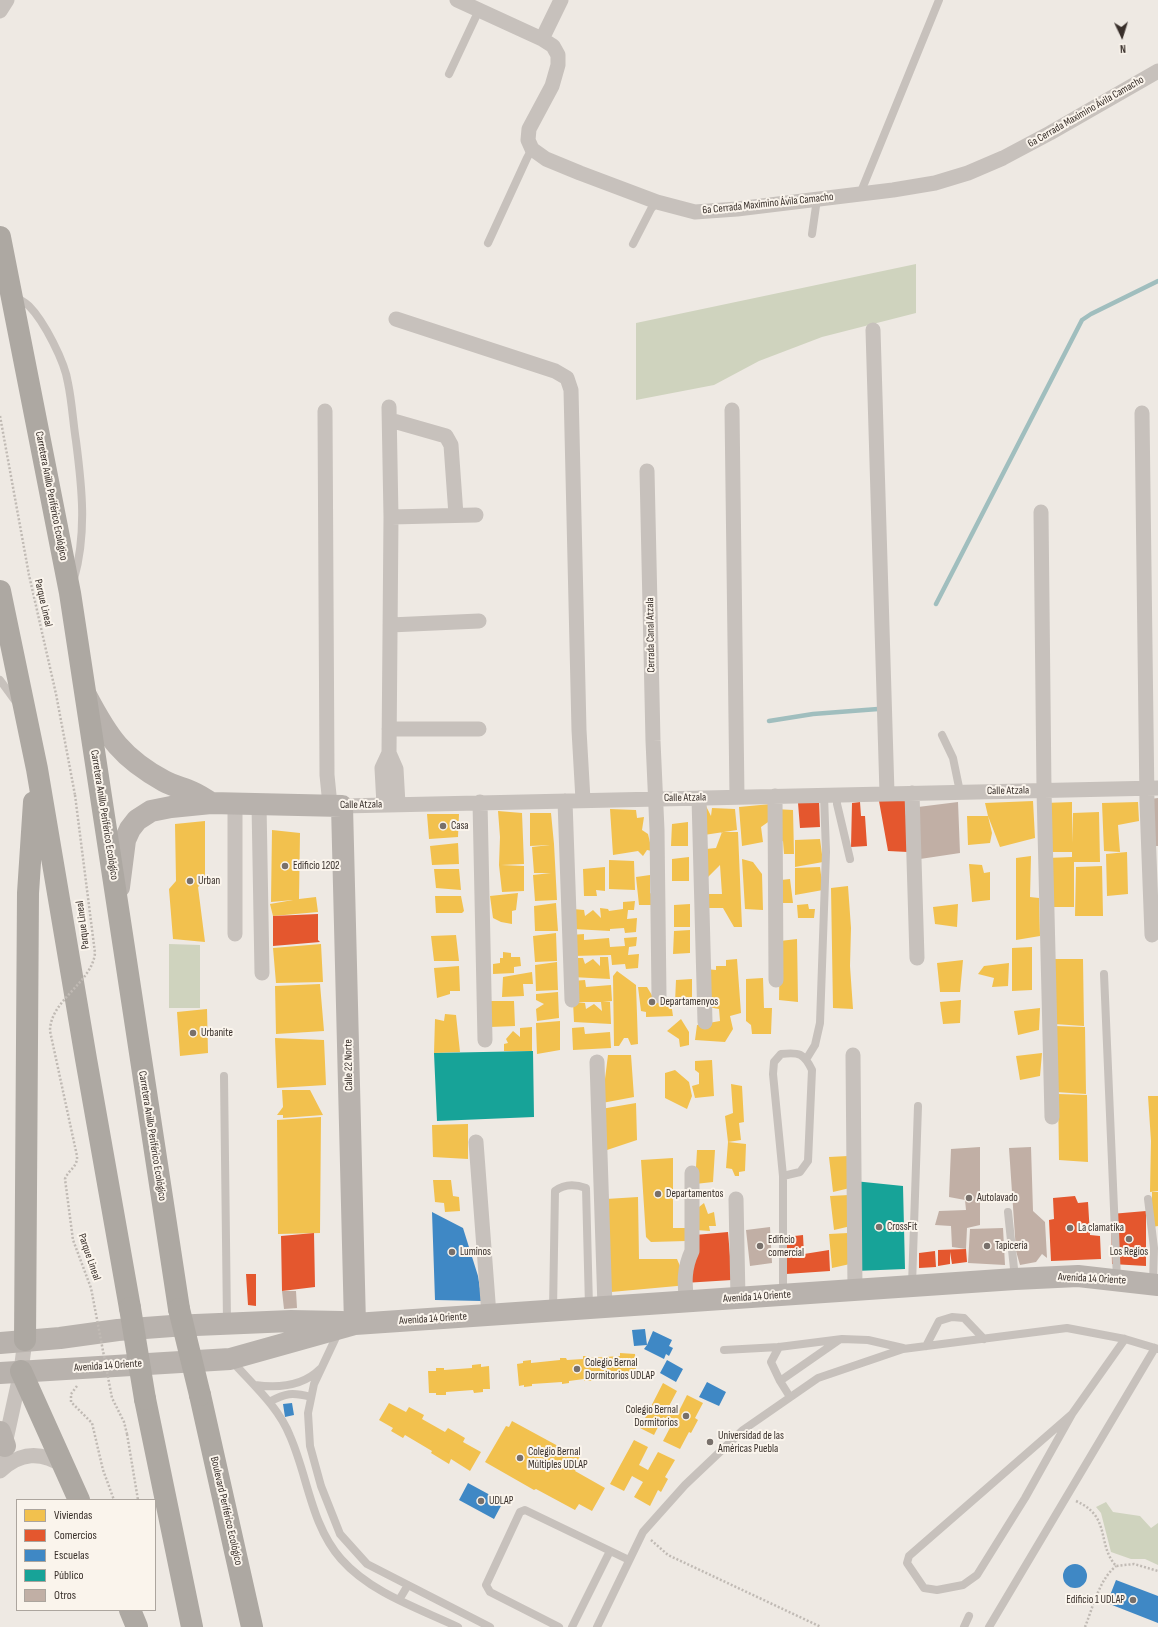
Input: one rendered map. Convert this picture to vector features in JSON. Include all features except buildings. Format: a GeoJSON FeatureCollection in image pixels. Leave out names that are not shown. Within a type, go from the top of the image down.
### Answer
{"type":"FeatureCollection","features":[{"type":"Feature","properties":{"kind":"highway","name":"Carretera Anillo Periférico Ecológico"},"geometry":{"type":"LineString","coordinates":[[0,237],[70,593],[179,1309],[200,1395]]}},
{"type":"Feature","properties":{"kind":"highway"},"geometry":{"type":"LineString","coordinates":[[0,591],[37,769],[84,1051],[145,1399],[192,1627]]}},
{"type":"Feature","properties":{"kind":"highway"},"geometry":{"type":"LineString","coordinates":[[25,1340],[28,893],[37,769]]}},
{"type":"Feature","properties":{"kind":"highway"},"geometry":{"type":"LineString","coordinates":[[10,1372],[64,1466],[79,1499]]}},
{"type":"Feature","properties":{"kind":"highway","name":"Boulevard Periférico Ecológico"},"geometry":{"type":"LineString","coordinates":[[200,1395],[252,1627]]}},
{"type":"Feature","properties":{"kind":"highway"},"geometry":{"type":"LineString","coordinates":[[130,1611],[137,1627]]}},
{"type":"Feature","properties":{"kind":"main road"},"geometry":{"type":"LineString","coordinates":[[86,694],[107,734],[130,758],[143,769],[166,782],[192,792],[211,803]]}},
{"type":"Feature","properties":{"kind":"main road","name":"Calle Atzala"},"geometry":{"type":"LineString","coordinates":[[117,904],[122,851],[127,834],[137,820],[151,810],[211,803],[336,806]]}},
{"type":"Feature","properties":{"kind":"main road","name":"Calle 22 Norte"},"geometry":{"type":"LineString","coordinates":[[336,806],[346,1325]]}},
{"type":"Feature","properties":{"kind":"main road","name":"Avenida 14 Oriente"},"geometry":{"type":"LineString","coordinates":[[0,1343],[60,1338],[118,1330],[227,1323],[291,1321],[346,1325],[1015,1279],[1078,1276],[1155,1284]]}},
{"type":"Feature","properties":{"kind":"main road","name":"Avenida 14 Oriente"},"geometry":{"type":"LineString","coordinates":[[10,1372],[230,1359],[346,1325]]}},
{"type":"Feature","properties":{"kind":"street"},"geometry":{"type":"LineString","coordinates":[[0,12],[7,0]]}},
{"type":"Feature","properties":{"kind":"street"},"geometry":{"type":"LineString","coordinates":[[457,0],[542,40],[553,46],[558,55],[558,65],[552,86],[529,129],[528,140],[532,150]]}},
{"type":"Feature","properties":{"kind":"street"},"geometry":{"type":"LineString","coordinates":[[542,40],[561,0]]}},
{"type":"Feature","properties":{"kind":"street","name":"6a Cerrada Maximino Ávila Camacho"},"geometry":{"type":"LineString","coordinates":[[532,150],[546,159],[657,202],[695,212],[737,209],[860,194],[934,183],[968,173],[1003,158],[1050,133],[1158,71]]}},
{"type":"Feature","properties":{"kind":"street"},"geometry":{"type":"LineString","coordinates":[[396,320],[555,371],[567,378],[571,390],[579,730],[583,800]]}},
{"type":"Feature","properties":{"kind":"street"},"geometry":{"type":"LineString","coordinates":[[873,330],[887,794]]}},
{"type":"Feature","properties":{"kind":"street"},"geometry":{"type":"LineString","coordinates":[[732,410],[737,797]]}},
{"type":"Feature","properties":{"kind":"street"},"geometry":{"type":"LineString","coordinates":[[325,411],[327,775],[336,806]]}},
{"type":"Feature","properties":{"kind":"street"},"geometry":{"type":"LineString","coordinates":[[1142,413],[1152,788],[1152,935]]}},
{"type":"Feature","properties":{"kind":"street"},"geometry":{"type":"LineString","coordinates":[[391,805],[396,769],[389,753],[391,517],[389,414],[446,436],[451,445],[456,515]]}},
{"type":"Feature","properties":{"kind":"street","name":"Cerrada Canal Atzala"},"geometry":{"type":"LineString","coordinates":[[647,471],[653,741],[656,799],[659,996]]}},
{"type":"Feature","properties":{"kind":"street"},"geometry":{"type":"LineString","coordinates":[[1041,512],[1044,790],[1052,1117]]}},
{"type":"Feature","properties":{"kind":"street"},"geometry":{"type":"LineString","coordinates":[[391,517],[476,515]]}},
{"type":"Feature","properties":{"kind":"street"},"geometry":{"type":"LineString","coordinates":[[390,625],[479,621]]}},
{"type":"Feature","properties":{"kind":"street"},"geometry":{"type":"LineString","coordinates":[[389,730],[479,729]]}},
{"type":"Feature","properties":{"kind":"street","name":"Calle Atzala"},"geometry":{"type":"LineString","coordinates":[[336,806],[1152,788]]}},
{"type":"Feature","properties":{"kind":"street"},"geometry":{"type":"LineString","coordinates":[[912,793],[918,958]]}},
{"type":"Feature","properties":{"kind":"street"},"geometry":{"type":"LineString","coordinates":[[775,796],[776,980]]}},
{"type":"Feature","properties":{"kind":"street"},"geometry":{"type":"LineString","coordinates":[[699,798],[705,1022]]}},
{"type":"Feature","properties":{"kind":"street"},"geometry":{"type":"LineString","coordinates":[[565,801],[572,1000]]}},
{"type":"Feature","properties":{"kind":"street"},"geometry":{"type":"LineString","coordinates":[[480,802],[485,1040]]}},
{"type":"Feature","properties":{"kind":"street"},"geometry":{"type":"LineString","coordinates":[[235,803],[235,934]]}},
{"type":"Feature","properties":{"kind":"street"},"geometry":{"type":"LineString","coordinates":[[259,804],[262,974]]}},
{"type":"Feature","properties":{"kind":"street"},"geometry":{"type":"LineString","coordinates":[[853,1055],[855,1290]]}},
{"type":"Feature","properties":{"kind":"street"},"geometry":{"type":"LineString","coordinates":[[597,1062],[597,1308]]}},
{"type":"Feature","properties":{"kind":"street"},"geometry":{"type":"LineString","coordinates":[[476,1142],[489,1315]]}},
{"type":"Feature","properties":{"kind":"street"},"geometry":{"type":"LineString","coordinates":[[687,1302],[684,1283],[687,1263],[692,1251],[692,1173]]}},
{"type":"Feature","properties":{"kind":"street"},"geometry":{"type":"LineString","coordinates":[[736,1199],[738,1298]]}},
{"type":"Feature","properties":{"kind":"street"},"geometry":{"type":"LineString","coordinates":[[0,1467],[10,1372],[25,1340]]}},
{"type":"Feature","properties":{"kind":"street"},"geometry":{"type":"LineString","coordinates":[[0,1471],[15,1459],[35,1455],[50,1459],[64,1466]]}},
{"type":"Feature","properties":{"kind":"lane"},"geometry":{"type":"LineString","coordinates":[[860,194],[939,0]]}},
{"type":"Feature","properties":{"kind":"lane"},"geometry":{"type":"LineString","coordinates":[[449,74],[479,10]]}},
{"type":"Feature","properties":{"kind":"lane"},"geometry":{"type":"LineString","coordinates":[[488,243],[532,150]]}},
{"type":"Feature","properties":{"kind":"lane"},"geometry":{"type":"LineString","coordinates":[[812,234],[816,199]]}},
{"type":"Feature","properties":{"kind":"lane"},"geometry":{"type":"LineString","coordinates":[[633,244],[651,209],[657,202]]}},
{"type":"Feature","properties":{"kind":"lane"},"geometry":{"type":"LineString","coordinates":[[12,294],[29,306],[40,321],[57,352],[68,382],[81,480],[82,500],[82,538],[78,565],[70,593]]}},
{"type":"Feature","properties":{"kind":"lane"},"geometry":{"type":"LineString","coordinates":[[0,680],[26,716]]}},
{"type":"Feature","properties":{"kind":"lane"},"geometry":{"type":"LineString","coordinates":[[942,736],[953,758],[960,792]]}},
{"type":"Feature","properties":{"kind":"lane"},"geometry":{"type":"LineString","coordinates":[[830,795],[837,804],[850,859]]}},
{"type":"Feature","properties":{"kind":"lane"},"geometry":{"type":"LineString","coordinates":[[807,1058],[815,1045],[820,1023],[826,852],[830,795]]}},
{"type":"Feature","properties":{"kind":"lane"},"geometry":{"type":"LineString","coordinates":[[1104,974],[1117,1280]]}},
{"type":"Feature","properties":{"kind":"lane"},"geometry":{"type":"LineString","coordinates":[[783,1176],[800,1172],[808,1161],[812,1070],[807,1058],[794,1052],[781,1054],[774,1062],[772,1074],[783,1176],[783,1295]]}},
{"type":"Feature","properties":{"kind":"lane"},"geometry":{"type":"LineString","coordinates":[[224,1076],[227,1323]]}},
{"type":"Feature","properties":{"kind":"lane"},"geometry":{"type":"LineString","coordinates":[[912,1286],[918,1106]]}},
{"type":"Feature","properties":{"kind":"lane"},"geometry":{"type":"LineString","coordinates":[[553,1311],[555,1191],[562,1186],[580,1185],[586,1188],[597,1308]]}},
{"type":"Feature","properties":{"kind":"lane"},"geometry":{"type":"LineString","coordinates":[[1148,1199],[1154,1248],[1155,1284]]}},
{"type":"Feature","properties":{"kind":"lane"},"geometry":{"type":"LineString","coordinates":[[1008,1212],[1015,1279]]}},
{"type":"Feature","properties":{"kind":"lane"},"geometry":{"type":"LineString","coordinates":[[926,1346],[939,1321],[952,1316],[964,1318],[984,1338]]}},
{"type":"Feature","properties":{"kind":"lane"},"geometry":{"type":"LineString","coordinates":[[346,1325],[321,1368],[311,1397],[308,1413],[310,1446],[321,1486],[340,1534],[367,1564],[490,1627]]}},
{"type":"Feature","properties":{"kind":"lane"},"geometry":{"type":"LineString","coordinates":[[597,1627],[643,1532],[685,1485],[743,1430],[818,1378],[903,1349],[1067,1328],[1125,1339],[1156,1348],[989,1627]]}},
{"type":"Feature","properties":{"kind":"lane"},"geometry":{"type":"LineString","coordinates":[[724,1350],[779,1347],[842,1339],[868,1340],[903,1349]]}},
{"type":"Feature","properties":{"kind":"lane"},"geometry":{"type":"LineString","coordinates":[[780,1382],[842,1339]]}},
{"type":"Feature","properties":{"kind":"lane"},"geometry":{"type":"LineString","coordinates":[[1072,1414],[909,1556],[907,1563],[924,1588],[936,1590],[963,1584],[977,1575],[1025,1498],[1072,1414],[1125,1339]]}},
{"type":"Feature","properties":{"kind":"lane"},"geometry":{"type":"LineString","coordinates":[[779,1347],[771,1362],[780,1382],[790,1397]]}},
{"type":"Feature","properties":{"kind":"lane"},"geometry":{"type":"LineString","coordinates":[[230,1359],[269,1402],[290,1435],[321,1529],[341,1558],[365,1580],[400,1600],[458,1627]]}},
{"type":"Feature","properties":{"kind":"lane"},"geometry":{"type":"LineString","coordinates":[[255,1386],[274,1387],[293,1384],[310,1377],[321,1368]]}},
{"type":"Feature","properties":{"kind":"lane"},"geometry":{"type":"LineString","coordinates":[[269,1402],[283,1394],[292,1393],[311,1397]]}},
{"type":"Feature","properties":{"kind":"lane"},"geometry":{"type":"LineString","coordinates":[[296,1450],[310,1446]]}},
{"type":"Feature","properties":{"kind":"lane"},"geometry":{"type":"LineString","coordinates":[[559,1627],[490,1592],[486,1585],[520,1512],[525,1510],[629,1560]]}},
{"type":"Feature","properties":{"kind":"lane"},"geometry":{"type":"LineString","coordinates":[[572,1627],[610,1551]]}},
{"type":"Feature","properties":{"kind":"lane"},"geometry":{"type":"LineString","coordinates":[[400,1600],[408,1585]]}},
{"type":"Feature","properties":{"kind":"lane"},"geometry":{"type":"LineString","coordinates":[[964,1627],[969,1616]]}},
{"type":"Feature","properties":{"kind":"path","name":"Parque Lineal"},"geometry":{"type":"LineString","coordinates":[[0,416],[29,576],[56,694],[75,795],[95,953],[92,966],[52,1016],[50,1031],[77,1156],[76,1165],[65,1179],[71,1230],[76,1249],[91,1288],[112,1398],[124,1422],[127,1434],[138,1499]]}},
{"type":"Feature","properties":{"kind":"path"},"geometry":{"type":"LineString","coordinates":[[106,1376],[113,1375]]}},
{"type":"Feature","properties":{"kind":"path"},"geometry":{"type":"LineString","coordinates":[[80,1383],[71,1394],[71,1402],[92,1423],[103,1470],[114,1499]]}},
{"type":"Feature","properties":{"kind":"path"},"geometry":{"type":"LineString","coordinates":[[1066,1497],[1085,1505],[1099,1521],[1110,1559],[1116,1566]]}},
{"type":"Feature","properties":{"kind":"path"},"geometry":{"type":"LineString","coordinates":[[643,1532],[668,1555],[821,1627]]}},
{"type":"Feature","properties":{"kind":"path"},"geometry":{"type":"LineString","coordinates":[[1085,1627],[1104,1579],[1116,1566],[1134,1564],[1158,1571]]}},
{"type":"Feature","properties":{"kind":"green space"},"geometry":{"type":"Polygon","coordinates":[[[916,264],[916,313],[822,337],[759,361],[714,385],[636,400],[636,323],[916,264]]]}},
{"type":"Feature","properties":{"kind":"green space"},"geometry":{"type":"Polygon","coordinates":[[[169,944],[200,945],[200,1008],[169,1008],[169,944]]]}},
{"type":"Feature","properties":{"kind":"green space"},"geometry":{"type":"Polygon","coordinates":[[[1106,1502],[1113,1512],[1140,1516],[1151,1528],[1158,1523],[1158,1565],[1145,1559],[1131,1559],[1111,1552],[1101,1513],[1096,1507],[1106,1502]]]}},
{"type":"Feature","properties":{"kind":"waterway"},"geometry":{"type":"LineString","coordinates":[[936,604],[1082,320],[1091,314],[1158,281]]}},
{"type":"Feature","properties":{"kind":"waterway"},"geometry":{"type":"LineString","coordinates":[[769,721],[813,714],[878,709]]}},
{"type":"Feature","properties":{"kind":"place","name":"Casa"},"geometry":{"type":"Point","coordinates":[443,826]}},
{"type":"Feature","properties":{"kind":"place","name":"Edificio 1202"},"geometry":{"type":"Point","coordinates":[285,866]}},
{"type":"Feature","properties":{"kind":"place","name":"Urban"},"geometry":{"type":"Point","coordinates":[190,881]}},
{"type":"Feature","properties":{"kind":"place","name":"Departamenyos"},"geometry":{"type":"Point","coordinates":[652,1002]}},
{"type":"Feature","properties":{"kind":"place","name":"Urbanite"},"geometry":{"type":"Point","coordinates":[193,1033]}},
{"type":"Feature","properties":{"kind":"place","name":"Departamentos"},"geometry":{"type":"Point","coordinates":[658,1194]}},
{"type":"Feature","properties":{"kind":"place","name":"Autolavado"},"geometry":{"type":"Point","coordinates":[969,1198]}},
{"type":"Feature","properties":{"kind":"place","name":"CrossFit"},"geometry":{"type":"Point","coordinates":[879,1227]}},
{"type":"Feature","properties":{"kind":"place","name":"La clamatika"},"geometry":{"type":"Point","coordinates":[1070,1228]}},
{"type":"Feature","properties":{"kind":"place","name":"Los Regios"},"geometry":{"type":"Point","coordinates":[1129,1239]}},
{"type":"Feature","properties":{"kind":"place","name":"Edificio comercial"},"geometry":{"type":"Point","coordinates":[760,1246]}},
{"type":"Feature","properties":{"kind":"place","name":"Tapicería"},"geometry":{"type":"Point","coordinates":[987,1246]}},
{"type":"Feature","properties":{"kind":"place","name":"Luminos"},"geometry":{"type":"Point","coordinates":[452,1252]}},
{"type":"Feature","properties":{"kind":"place","name":"Colegio Bernal Dormitorios UDLAP"},"geometry":{"type":"Point","coordinates":[577,1369]}},
{"type":"Feature","properties":{"kind":"place","name":"Colegio Bernal Dormitorios"},"geometry":{"type":"Point","coordinates":[686,1416]}},
{"type":"Feature","properties":{"kind":"place","name":"Universidad de las Américas Puebla"},"geometry":{"type":"Point","coordinates":[710,1442]}},
{"type":"Feature","properties":{"kind":"place","name":"Colegio Bernal Múltiples UDLAP"},"geometry":{"type":"Point","coordinates":[520,1458]}},
{"type":"Feature","properties":{"kind":"place","name":"UDLAP"},"geometry":{"type":"Point","coordinates":[481,1501]}},
{"type":"Feature","properties":{"kind":"place","name":"Edificio 1 UDLAP"},"geometry":{"type":"Point","coordinates":[1133,1600]}}]}
